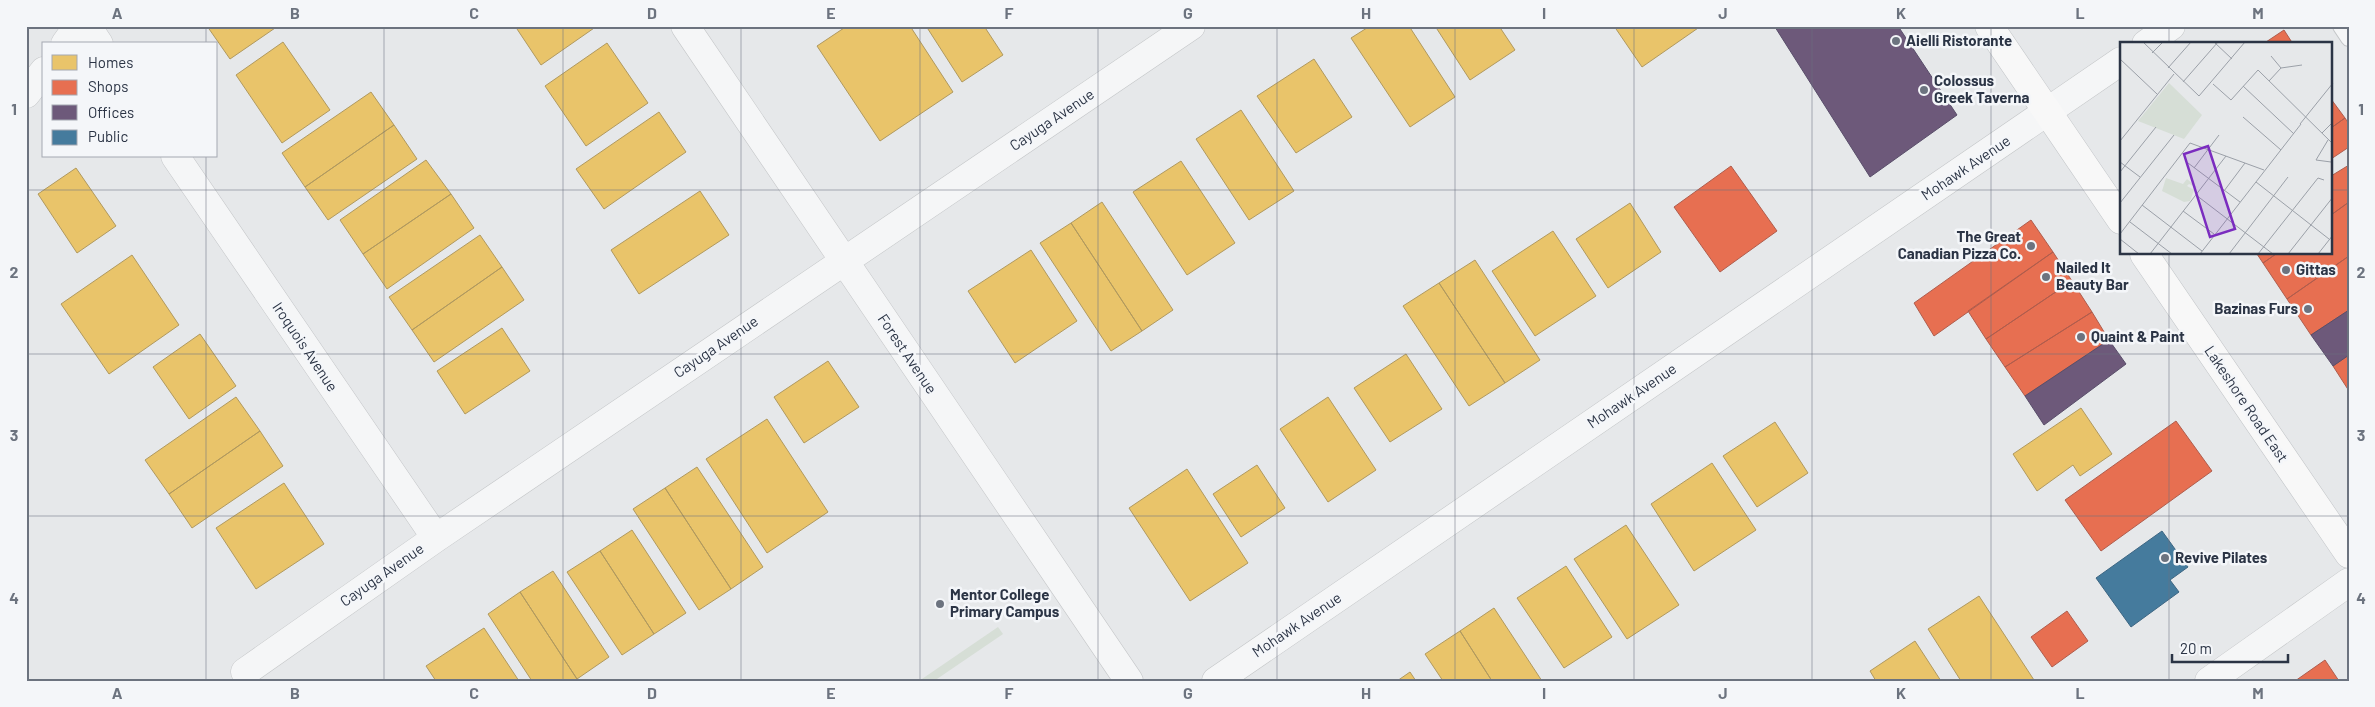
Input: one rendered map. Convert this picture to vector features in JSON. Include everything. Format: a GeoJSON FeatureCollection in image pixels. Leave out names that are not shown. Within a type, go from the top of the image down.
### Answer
{"type":"FeatureCollection","features":[{"type":"Feature","properties":{"kind":"main road"},"geometry":{"type":"LineString","coordinates":[[1989,26],[2120,219]]}},
{"type":"Feature","properties":{"kind":"main road","name":"Lakeshore Road East"},"geometry":{"type":"LineString","coordinates":[[2145,255],[2349,554]]}},
{"type":"Feature","properties":{"kind":"street"},"geometry":{"type":"LineString","coordinates":[[66,42],[78,26]]}},
{"type":"Feature","properties":{"kind":"street"},"geometry":{"type":"LineString","coordinates":[[87,26],[98,42]]}},
{"type":"Feature","properties":{"kind":"street","name":"Forest Avenue"},"geometry":{"type":"LineString","coordinates":[[685,26],[1129,681]]}},
{"type":"Feature","properties":{"kind":"street","name":"Cayuga Avenue"},"geometry":{"type":"LineString","coordinates":[[245,672],[436,538],[1191,26]]}},
{"type":"Feature","properties":{"kind":"street"},"geometry":{"type":"LineString","coordinates":[[2149,42],[2171,26]]}},
{"type":"Feature","properties":{"kind":"street","name":"Mohawk Avenue"},"geometry":{"type":"LineString","coordinates":[[1216,681],[2120,62]]}},
{"type":"Feature","properties":{"kind":"street"},"geometry":{"type":"LineString","coordinates":[[26,94],[42,74]]}},
{"type":"Feature","properties":{"kind":"street","name":"Iroquois Avenue"},"geometry":{"type":"LineString","coordinates":[[176,158],[436,538]]}},
{"type":"Feature","properties":{"kind":"street"},"geometry":{"type":"LineString","coordinates":[[2209,681],[2349,582]]}},
{"type":"Feature","properties":{"kind":"lane"},"geometry":{"type":"LineString","coordinates":[[2341,26],[2349,38]]}},
{"type":"Feature","properties":{"kind":"shaded area"},"geometry":{"type":"Polygon","coordinates":[[[998,627],[1003,634],[934,681],[919,681],[998,627]]]}},
{"type":"Feature","properties":{"kind":"building: Homes"},"geometry":{"type":"Polygon","coordinates":[[[207,26],[278,26],[230,59],[207,26]]]}},
{"type":"Feature","properties":{"kind":"building: Homes"},"geometry":{"type":"Polygon","coordinates":[[[515,26],[597,26],[541,65],[515,26]]]}},
{"type":"Feature","properties":{"kind":"building: Homes"},"geometry":{"type":"Polygon","coordinates":[[[847,26],[910,26],[953,92],[880,141],[817,46],[847,26]]]}},
{"type":"Feature","properties":{"kind":"building: Homes"},"geometry":{"type":"Polygon","coordinates":[[[926,26],[984,26],[1003,55],[962,82],[926,26]]]}},
{"type":"Feature","properties":{"kind":"building: Homes"},"geometry":{"type":"Polygon","coordinates":[[[1370,26],[1409,26],[1455,97],[1410,127],[1351,38],[1370,26]]]}},
{"type":"Feature","properties":{"kind":"building: Homes"},"geometry":{"type":"Polygon","coordinates":[[[1435,26],[1499,26],[1515,50],[1470,80],[1435,26]]]}},
{"type":"Feature","properties":{"kind":"building: Homes"},"geometry":{"type":"Polygon","coordinates":[[[1614,26],[1701,26],[1642,67],[1614,26]]]}},
{"type":"Feature","properties":{"kind":"building: Homes"},"geometry":{"type":"Polygon","coordinates":[[[283,42],[330,110],[282,143],[236,75],[283,42]]]}},
{"type":"Feature","properties":{"kind":"building: Homes"},"geometry":{"type":"Polygon","coordinates":[[[607,43],[648,103],[586,146],[545,86],[607,43]]]}},
{"type":"Feature","properties":{"kind":"building: Homes"},"geometry":{"type":"Polygon","coordinates":[[[1314,59],[1352,117],[1296,153],[1257,96],[1314,59]]]}},
{"type":"Feature","properties":{"kind":"building: Homes"},"geometry":{"type":"Polygon","coordinates":[[[371,92],[394,125],[305,187],[282,153],[371,92]]]}},
{"type":"Feature","properties":{"kind":"building: Homes"},"geometry":{"type":"Polygon","coordinates":[[[1241,110],[1294,191],[1249,220],[1196,139],[1241,110]]]}},
{"type":"Feature","properties":{"kind":"building: Homes"},"geometry":{"type":"Polygon","coordinates":[[[659,112],[686,152],[604,209],[576,169],[659,112]]]}},
{"type":"Feature","properties":{"kind":"building: Homes"},"geometry":{"type":"Polygon","coordinates":[[[394,125],[417,159],[328,220],[305,187],[394,125]]]}},
{"type":"Feature","properties":{"kind":"building: Homes"},"geometry":{"type":"Polygon","coordinates":[[[426,160],[451,194],[363,254],[340,220],[426,160]]]}},
{"type":"Feature","properties":{"kind":"building: Homes"},"geometry":{"type":"Polygon","coordinates":[[[1181,161],[1235,243],[1187,275],[1133,192],[1181,161]]]}},
{"type":"Feature","properties":{"kind":"building: Homes"},"geometry":{"type":"Polygon","coordinates":[[[76,168],[116,226],[77,253],[38,194],[76,168]]]}},
{"type":"Feature","properties":{"kind":"building: Homes"},"geometry":{"type":"Polygon","coordinates":[[[700,191],[729,235],[639,294],[611,250],[700,191]]]}},
{"type":"Feature","properties":{"kind":"building: Homes"},"geometry":{"type":"Polygon","coordinates":[[[451,194],[474,228],[387,289],[363,254],[451,194]]]}},
{"type":"Feature","properties":{"kind":"building: Homes"},"geometry":{"type":"Polygon","coordinates":[[[1102,202],[1173,310],[1142,331],[1071,223],[1102,202]]]}},
{"type":"Feature","properties":{"kind":"building: Homes"},"geometry":{"type":"Polygon","coordinates":[[[1630,203],[1661,252],[1608,288],[1576,239],[1630,203]]]}},
{"type":"Feature","properties":{"kind":"building: Homes"},"geometry":{"type":"Polygon","coordinates":[[[1071,223],[1142,331],[1111,351],[1040,243],[1071,223]]]}},
{"type":"Feature","properties":{"kind":"building: Homes"},"geometry":{"type":"Polygon","coordinates":[[[1553,231],[1596,296],[1535,336],[1492,271],[1553,231]]]}},
{"type":"Feature","properties":{"kind":"building: Homes"},"geometry":{"type":"Polygon","coordinates":[[[480,235],[502,267],[412,330],[389,297],[480,235]]]}},
{"type":"Feature","properties":{"kind":"building: Homes"},"geometry":{"type":"Polygon","coordinates":[[[1031,250],[1077,321],[1015,363],[968,291],[1031,250]]]}},
{"type":"Feature","properties":{"kind":"building: Homes"},"geometry":{"type":"Polygon","coordinates":[[[132,255],[179,325],[109,374],[61,304],[132,255]]]}},
{"type":"Feature","properties":{"kind":"building: Homes"},"geometry":{"type":"Polygon","coordinates":[[[1475,260],[1540,360],[1505,383],[1439,283],[1475,260]]]}},
{"type":"Feature","properties":{"kind":"building: Homes"},"geometry":{"type":"Polygon","coordinates":[[[502,267],[524,300],[434,362],[412,330],[502,267]]]}},
{"type":"Feature","properties":{"kind":"building: Homes"},"geometry":{"type":"Polygon","coordinates":[[[1439,283],[1505,383],[1469,406],[1403,306],[1439,283]]]}},
{"type":"Feature","properties":{"kind":"building: Homes"},"geometry":{"type":"Polygon","coordinates":[[[502,328],[530,371],[465,414],[437,371],[502,328]]]}},
{"type":"Feature","properties":{"kind":"building: Homes"},"geometry":{"type":"Polygon","coordinates":[[[200,334],[236,386],[189,419],[153,367],[200,334]]]}},
{"type":"Feature","properties":{"kind":"building: Homes"},"geometry":{"type":"Polygon","coordinates":[[[1406,354],[1442,409],[1390,442],[1354,388],[1406,354]]]}},
{"type":"Feature","properties":{"kind":"building: Homes"},"geometry":{"type":"Polygon","coordinates":[[[828,361],[859,407],[804,443],[774,397],[828,361]]]}},
{"type":"Feature","properties":{"kind":"building: Homes"},"geometry":{"type":"Polygon","coordinates":[[[236,397],[260,431],[169,494],[145,460],[236,397]]]}},
{"type":"Feature","properties":{"kind":"building: Homes"},"geometry":{"type":"Polygon","coordinates":[[[1328,397],[1376,470],[1328,502],[1280,429],[1328,397]]]}},
{"type":"Feature","properties":{"kind":"building: Homes"},"geometry":{"type":"Polygon","coordinates":[[[2081,408],[2112,454],[2080,476],[2073,465],[2037,491],[2013,454],[2081,408]]]}},
{"type":"Feature","properties":{"kind":"building: Homes"},"geometry":{"type":"Polygon","coordinates":[[[767,419],[828,512],[767,553],[706,459],[767,419]]]}},
{"type":"Feature","properties":{"kind":"building: Homes"},"geometry":{"type":"Polygon","coordinates":[[[1775,422],[1808,473],[1757,507],[1723,456],[1775,422]]]}},
{"type":"Feature","properties":{"kind":"building: Homes"},"geometry":{"type":"Polygon","coordinates":[[[260,431],[283,466],[192,528],[169,494],[260,431]]]}},
{"type":"Feature","properties":{"kind":"building: Homes"},"geometry":{"type":"Polygon","coordinates":[[[1712,463],[1756,530],[1694,571],[1651,504],[1712,463]]]}},
{"type":"Feature","properties":{"kind":"building: Homes"},"geometry":{"type":"Polygon","coordinates":[[[1257,465],[1285,508],[1241,537],[1213,494],[1257,465]]]}},
{"type":"Feature","properties":{"kind":"building: Homes"},"geometry":{"type":"Polygon","coordinates":[[[697,467],[763,567],[731,589],[665,488],[697,467]]]}},
{"type":"Feature","properties":{"kind":"building: Homes"},"geometry":{"type":"Polygon","coordinates":[[[1187,469],[1248,563],[1190,601],[1129,508],[1187,469]]]}},
{"type":"Feature","properties":{"kind":"building: Homes"},"geometry":{"type":"Polygon","coordinates":[[[284,483],[324,544],[256,589],[216,528],[284,483]]]}},
{"type":"Feature","properties":{"kind":"building: Homes"},"geometry":{"type":"Polygon","coordinates":[[[665,488],[731,589],[699,610],[633,509],[665,488]]]}},
{"type":"Feature","properties":{"kind":"building: Homes"},"geometry":{"type":"Polygon","coordinates":[[[1626,525],[1679,605],[1627,639],[1574,559],[1626,525]]]}},
{"type":"Feature","properties":{"kind":"building: Homes"},"geometry":{"type":"Polygon","coordinates":[[[632,530],[686,613],[654,634],[600,551],[632,530]]]}},
{"type":"Feature","properties":{"kind":"building: Homes"},"geometry":{"type":"Polygon","coordinates":[[[600,551],[654,634],[622,655],[567,572],[600,551]]]}},
{"type":"Feature","properties":{"kind":"building: Homes"},"geometry":{"type":"Polygon","coordinates":[[[1566,566],[1612,637],[1564,668],[1517,598],[1566,566]]]}},
{"type":"Feature","properties":{"kind":"building: Homes"},"geometry":{"type":"Polygon","coordinates":[[[553,571],[609,657],[577,679],[520,592],[553,571]]]}},
{"type":"Feature","properties":{"kind":"building: Homes"},"geometry":{"type":"Polygon","coordinates":[[[520,592],[577,679],[574,681],[532,681],[488,614],[520,592]]]}},
{"type":"Feature","properties":{"kind":"building: Homes"},"geometry":{"type":"Polygon","coordinates":[[[1979,596],[2033,681],[1961,681],[1928,629],[1979,596]]]}},
{"type":"Feature","properties":{"kind":"building: Homes"},"geometry":{"type":"Polygon","coordinates":[[[1494,608],[1542,681],[1492,681],[1460,631],[1494,608]]]}},
{"type":"Feature","properties":{"kind":"building: Homes"},"geometry":{"type":"Polygon","coordinates":[[[484,628],[519,681],[436,681],[426,666],[484,628]]]}},
{"type":"Feature","properties":{"kind":"building: Homes"},"geometry":{"type":"Polygon","coordinates":[[[1460,631],[1492,681],[1443,681],[1425,654],[1460,631]]]}},
{"type":"Feature","properties":{"kind":"building: Homes"},"geometry":{"type":"Polygon","coordinates":[[[1915,641],[1941,681],[1876,681],[1870,671],[1915,641]]]}},
{"type":"Feature","properties":{"kind":"building: Homes"},"geometry":{"type":"Polygon","coordinates":[[[1410,672],[1416,681],[1397,681],[1410,672]]]}},
{"type":"Feature","properties":{"kind":"building: Shops"},"geometry":{"type":"Polygon","coordinates":[[[2284,30],[2292,42],[2266,42],[2284,30]]]}},
{"type":"Feature","properties":{"kind":"building: Shops"},"geometry":{"type":"Polygon","coordinates":[[[2332,100],[2345,118],[2332,127],[2332,100]]]}},
{"type":"Feature","properties":{"kind":"building: Shops"},"geometry":{"type":"Polygon","coordinates":[[[2345,118],[2349,124],[2349,147],[2332,158],[2332,127],[2345,118]]]}},
{"type":"Feature","properties":{"kind":"building: Shops"},"geometry":{"type":"Polygon","coordinates":[[[2349,165],[2349,202],[2332,214],[2332,175],[2349,165]]]}},
{"type":"Feature","properties":{"kind":"building: Shops"},"geometry":{"type":"Polygon","coordinates":[[[1731,166],[1777,231],[1720,272],[1674,207],[1731,166]]]}},
{"type":"Feature","properties":{"kind":"building: Shops"},"geometry":{"type":"Polygon","coordinates":[[[2349,202],[2349,256],[2287,299],[2263,263],[2275,255],[2332,255],[2332,214],[2349,202]]]}},
{"type":"Feature","properties":{"kind":"building: Shops"},"geometry":{"type":"Polygon","coordinates":[[[2031,220],[2053,252],[1934,336],[1914,303],[2031,220]]]}},
{"type":"Feature","properties":{"kind":"building: Shops"},"geometry":{"type":"Polygon","coordinates":[[[2053,252],[2072,281],[1986,339],[1968,311],[2053,252]]]}},
{"type":"Feature","properties":{"kind":"building: Shops"},"geometry":{"type":"Polygon","coordinates":[[[2258,255],[2275,255],[2263,263],[2258,255]]]}},
{"type":"Feature","properties":{"kind":"building: Shops"},"geometry":{"type":"Polygon","coordinates":[[[2349,256],[2349,310],[2311,335],[2287,299],[2349,256]]]}},
{"type":"Feature","properties":{"kind":"building: Shops"},"geometry":{"type":"Polygon","coordinates":[[[2072,281],[2092,312],[2005,367],[1986,339],[2072,281]]]}},
{"type":"Feature","properties":{"kind":"building: Shops"},"geometry":{"type":"Polygon","coordinates":[[[2092,312],[2109,340],[2025,396],[2005,367],[2092,312]]]}},
{"type":"Feature","properties":{"kind":"building: Shops"},"geometry":{"type":"Polygon","coordinates":[[[2349,355],[2349,391],[2333,366],[2349,355]]]}},
{"type":"Feature","properties":{"kind":"building: Shops"},"geometry":{"type":"Polygon","coordinates":[[[2176,421],[2212,471],[2101,551],[2065,500],[2176,421]]]}},
{"type":"Feature","properties":{"kind":"building: Shops"},"geometry":{"type":"Polygon","coordinates":[[[2067,611],[2088,641],[2052,667],[2031,637],[2067,611]]]}},
{"type":"Feature","properties":{"kind":"building: Shops"},"geometry":{"type":"Polygon","coordinates":[[[2325,660],[2339,681],[2295,681],[2325,660]]]}},
{"type":"Feature","properties":{"kind":"building: Offices"},"geometry":{"type":"Polygon","coordinates":[[[1898,26],[1957,115],[1870,177],[1775,27],[1898,26]]]}},
{"type":"Feature","properties":{"kind":"building: Offices"},"geometry":{"type":"Polygon","coordinates":[[[2349,310],[2349,355],[2333,366],[2311,335],[2349,310]]]}},
{"type":"Feature","properties":{"kind":"building: Offices"},"geometry":{"type":"Polygon","coordinates":[[[2109,340],[2126,364],[2044,425],[2025,396],[2109,340]]]}},
{"type":"Feature","properties":{"kind":"building: Public"},"geometry":{"type":"Polygon","coordinates":[[[2162,531],[2188,567],[2170,580],[2179,592],[2131,627],[2096,578],[2162,531]]]}},
{"type":"Feature","properties":{"kind":"place","name":"Aielli Ristorante"},"geometry":{"type":"Point","coordinates":[1896,41]}},
{"type":"Feature","properties":{"kind":"place","name":"Colossus Greek Taverna"},"geometry":{"type":"Point","coordinates":[1924,90]}},
{"type":"Feature","properties":{"kind":"place","name":"The Great Canadian Pizza Co."},"geometry":{"type":"Point","coordinates":[2031,246]}},
{"type":"Feature","properties":{"kind":"place","name":"Gittas"},"geometry":{"type":"Point","coordinates":[2286,270]}},
{"type":"Feature","properties":{"kind":"place","name":"Nailed It Beauty Bar"},"geometry":{"type":"Point","coordinates":[2046,277]}},
{"type":"Feature","properties":{"kind":"place","name":"Bazinas Furs"},"geometry":{"type":"Point","coordinates":[2308,309]}},
{"type":"Feature","properties":{"kind":"place","name":"Quaint & Paint"},"geometry":{"type":"Point","coordinates":[2081,337]}},
{"type":"Feature","properties":{"kind":"place","name":"Revive Pilates"},"geometry":{"type":"Point","coordinates":[2165,558]}},
{"type":"Feature","properties":{"kind":"place","name":"Mentor College Primary Campus"},"geometry":{"type":"Point","coordinates":[940,604]}}]}
